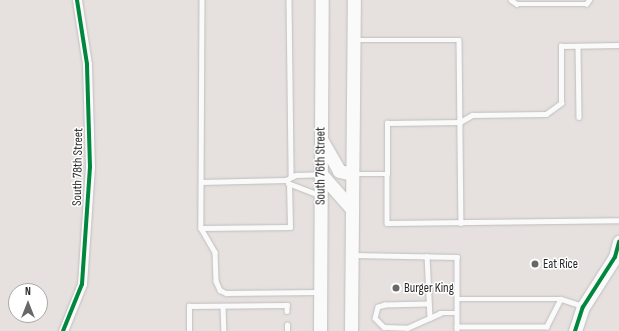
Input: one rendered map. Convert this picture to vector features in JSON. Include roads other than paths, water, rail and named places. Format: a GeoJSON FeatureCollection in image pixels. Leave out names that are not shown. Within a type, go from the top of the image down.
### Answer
{"type":"FeatureCollection","features":[{"type":"Feature","properties":{"kind":"main road","name":"South 76th Street"},"geometry":{"type":"LineString","coordinates":[[320,331],[322,0]]}},
{"type":"Feature","properties":{"kind":"main road"},"geometry":{"type":"LineString","coordinates":[[354,0],[352,174],[354,329]]}},
{"type":"Feature","properties":{"kind":"main road"},"geometry":{"type":"LineString","coordinates":[[322,140],[339,171],[352,174]]}},
{"type":"Feature","properties":{"kind":"main road"},"geometry":{"type":"LineString","coordinates":[[321,174],[352,209]]}},
{"type":"Feature","properties":{"kind":"main road"},"geometry":{"type":"LineString","coordinates":[[575,331],[583,307],[615,257],[619,242]]}},
{"type":"Feature","properties":{"kind":"street","name":"South 78th Street"},"geometry":{"type":"LineString","coordinates":[[63,331],[82,284],[90,167],[87,64],[77,0]]}},
{"type":"Feature","properties":{"kind":"lane"},"geometry":{"type":"LineString","coordinates":[[202,0],[201,228],[215,252],[216,281],[220,290],[226,293],[320,292]]}},
{"type":"Feature","properties":{"kind":"lane"},"geometry":{"type":"LineString","coordinates":[[201,228],[290,227],[288,182],[291,176],[289,0]]}},
{"type":"Feature","properties":{"kind":"lane"},"geometry":{"type":"LineString","coordinates":[[511,0],[517,4],[586,4],[589,0]]}},
{"type":"Feature","properties":{"kind":"lane"},"geometry":{"type":"LineString","coordinates":[[354,40],[459,40],[460,223]]}},
{"type":"Feature","properties":{"kind":"lane"},"geometry":{"type":"LineString","coordinates":[[619,45],[561,46],[561,103],[546,114],[472,115],[460,122],[387,123],[387,223],[619,220]]}},
{"type":"Feature","properties":{"kind":"lane"},"geometry":{"type":"LineString","coordinates":[[578,46],[579,117]]}},
{"type":"Feature","properties":{"kind":"lane"},"geometry":{"type":"LineString","coordinates":[[291,176],[321,174]]}},
{"type":"Feature","properties":{"kind":"lane"},"geometry":{"type":"LineString","coordinates":[[352,174],[387,174]]}},
{"type":"Feature","properties":{"kind":"lane"},"geometry":{"type":"LineString","coordinates":[[201,182],[288,182],[321,196]]}},
{"type":"Feature","properties":{"kind":"lane"},"geometry":{"type":"LineString","coordinates":[[352,255],[457,257],[457,329],[547,327],[561,299]]}},
{"type":"Feature","properties":{"kind":"lane"},"geometry":{"type":"LineString","coordinates":[[427,256],[427,304],[430,318]]}},
{"type":"Feature","properties":{"kind":"lane"},"geometry":{"type":"LineString","coordinates":[[457,299],[561,299],[583,307]]}},
{"type":"Feature","properties":{"kind":"lane"},"geometry":{"type":"LineString","coordinates":[[427,304],[385,305],[378,307],[375,318],[384,327],[407,328],[440,313],[457,313]]}},
{"type":"Feature","properties":{"kind":"lane"},"geometry":{"type":"LineString","coordinates":[[189,331],[189,306],[287,305],[287,311]]}},
{"type":"Feature","properties":{"kind":"lane"},"geometry":{"type":"LineString","coordinates":[[223,306],[224,331]]}},
{"type":"Feature","properties":{"kind":"lane"},"geometry":{"type":"LineString","coordinates":[[287,325],[287,331]]}},
{"type":"Feature","properties":{"kind":"place","name":"Eat Rice"},"geometry":{"type":"Point","coordinates":[535,264]}},
{"type":"Feature","properties":{"kind":"place","name":"Burger King"},"geometry":{"type":"Point","coordinates":[396,288]}}]}
